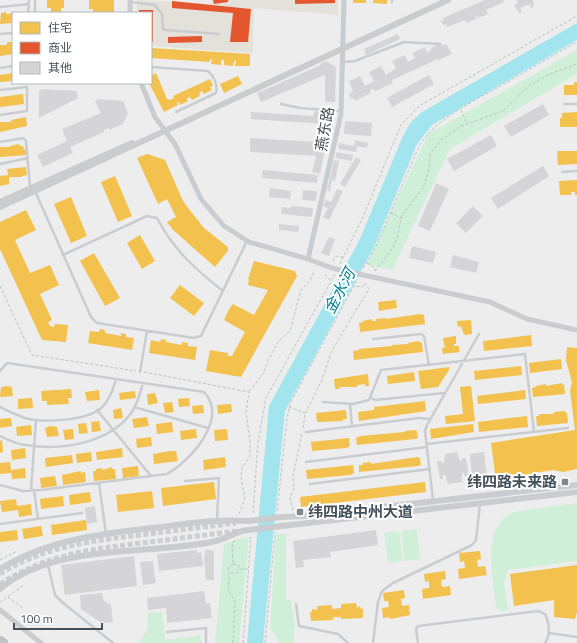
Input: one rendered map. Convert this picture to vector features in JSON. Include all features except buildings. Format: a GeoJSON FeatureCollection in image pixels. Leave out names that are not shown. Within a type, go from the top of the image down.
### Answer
{"type":"FeatureCollection","features":[{"type":"Feature","properties":{"kind":"highway"},"geometry":{"type":"LineString","coordinates":[[0,640],[3,643]]}},
{"type":"Feature","properties":{"kind":"street","name":"燕东路"},"geometry":{"type":"LineString","coordinates":[[308,259],[341,111],[344,0]]}},
{"type":"Feature","properties":{"kind":"street"},"geometry":{"type":"LineString","coordinates":[[0,207],[121,147],[165,130],[448,0]]}},
{"type":"Feature","properties":{"kind":"street"},"geometry":{"type":"LineString","coordinates":[[130,1],[130,12]]}},
{"type":"Feature","properties":{"kind":"street"},"geometry":{"type":"LineString","coordinates":[[141,84],[155,117],[175,144],[201,199],[224,226],[247,241],[308,259],[332,268],[490,302],[527,319],[577,330]]}},
{"type":"Feature","properties":{"kind":"street"},"geometry":{"type":"LineString","coordinates":[[0,202],[33,190]]}},
{"type":"Feature","properties":{"kind":"street"},"geometry":{"type":"LineString","coordinates":[[0,569],[27,554],[85,536],[217,520],[249,521],[294,517],[577,485]]}},
{"type":"Feature","properties":{"kind":"street"},"geometry":{"type":"LineString","coordinates":[[0,589],[17,578],[48,564],[80,557],[216,541],[245,530],[577,492]]}},
{"type":"Feature","properties":{"kind":"street"},"geometry":{"type":"LineString","coordinates":[[0,610],[41,643]]}},
{"type":"Feature","properties":{"kind":"street"},"geometry":{"type":"LineString","coordinates":[[0,637],[3,643]]}},
{"type":"Feature","properties":{"kind":"lane"},"geometry":{"type":"LineString","coordinates":[[28,12],[29,0]]}},
{"type":"Feature","properties":{"kind":"lane"},"geometry":{"type":"LineString","coordinates":[[35,0],[35,12]]}},
{"type":"Feature","properties":{"kind":"lane"},"geometry":{"type":"LineString","coordinates":[[130,1],[155,5],[162,14],[163,26],[166,30],[219,34]]}},
{"type":"Feature","properties":{"kind":"lane"},"geometry":{"type":"LineString","coordinates":[[0,7],[29,4]]}},
{"type":"Feature","properties":{"kind":"lane"},"geometry":{"type":"LineString","coordinates":[[0,34],[12,33]]}},
{"type":"Feature","properties":{"kind":"lane"},"geometry":{"type":"LineString","coordinates":[[343,62],[355,61],[404,42],[440,44]]}},
{"type":"Feature","properties":{"kind":"lane"},"geometry":{"type":"LineString","coordinates":[[0,68],[12,66]]}},
{"type":"Feature","properties":{"kind":"lane"},"geometry":{"type":"LineString","coordinates":[[152,67],[208,71],[212,74],[217,86],[216,93],[176,112]]}},
{"type":"Feature","properties":{"kind":"lane"},"geometry":{"type":"LineString","coordinates":[[0,90],[27,87],[27,111],[0,115]]}},
{"type":"Feature","properties":{"kind":"lane"},"geometry":{"type":"LineString","coordinates":[[281,104],[300,108],[341,111]]}},
{"type":"Feature","properties":{"kind":"lane"},"geometry":{"type":"LineString","coordinates":[[564,104],[577,104]]}},
{"type":"Feature","properties":{"kind":"lane"},"geometry":{"type":"LineString","coordinates":[[0,142],[23,138],[27,144],[33,190],[94,322],[194,338],[201,336],[247,241]]}},
{"type":"Feature","properties":{"kind":"lane"},"geometry":{"type":"LineString","coordinates":[[0,164],[28,158]]}},
{"type":"Feature","properties":{"kind":"lane"},"geometry":{"type":"LineString","coordinates":[[562,172],[577,172]]}},
{"type":"Feature","properties":{"kind":"lane"},"geometry":{"type":"LineString","coordinates":[[63,254],[147,216],[154,216],[157,218],[173,246],[196,269],[223,291]]}},
{"type":"Feature","properties":{"kind":"lane"},"geometry":{"type":"LineString","coordinates":[[140,372],[148,331]]}},
{"type":"Feature","properties":{"kind":"lane"},"geometry":{"type":"LineString","coordinates":[[373,339],[421,334],[424,336],[429,365]]}},
{"type":"Feature","properties":{"kind":"lane"},"geometry":{"type":"LineString","coordinates":[[433,502],[425,431],[429,419],[444,392],[479,334]]}},
{"type":"Feature","properties":{"kind":"lane"},"geometry":{"type":"LineString","coordinates":[[323,402],[350,404],[366,402],[371,398],[381,370],[525,354],[534,432]]}},
{"type":"Feature","properties":{"kind":"lane"},"geometry":{"type":"LineString","coordinates":[[0,371],[7,363],[204,392],[208,397],[211,407],[208,428],[193,453],[180,466],[166,474],[23,491],[0,485]]}},
{"type":"Feature","properties":{"kind":"lane"},"geometry":{"type":"LineString","coordinates":[[0,406],[24,417],[36,420],[66,419],[83,416],[98,410],[104,405],[110,396],[116,380]]}},
{"type":"Feature","properties":{"kind":"lane"},"geometry":{"type":"LineString","coordinates":[[0,436],[25,445],[35,446],[58,446],[84,442],[113,430],[125,420],[134,407],[143,383]]}},
{"type":"Feature","properties":{"kind":"lane"},"geometry":{"type":"LineString","coordinates":[[371,398],[375,400],[444,392]]}},
{"type":"Feature","properties":{"kind":"lane"},"geometry":{"type":"LineString","coordinates":[[350,404],[352,426]]}},
{"type":"Feature","properties":{"kind":"lane"},"geometry":{"type":"LineString","coordinates":[[134,407],[208,428]]}},
{"type":"Feature","properties":{"kind":"lane"},"geometry":{"type":"LineString","coordinates":[[98,410],[151,476]]}},
{"type":"Feature","properties":{"kind":"lane"},"geometry":{"type":"LineString","coordinates":[[306,432],[419,418],[429,419]]}},
{"type":"Feature","properties":{"kind":"lane"},"geometry":{"type":"LineString","coordinates":[[36,420],[33,490],[38,519]]}},
{"type":"Feature","properties":{"kind":"lane"},"geometry":{"type":"LineString","coordinates":[[427,444],[568,428]]}},
{"type":"Feature","properties":{"kind":"lane"},"geometry":{"type":"LineString","coordinates":[[306,462],[427,448]]}},
{"type":"Feature","properties":{"kind":"lane"},"geometry":{"type":"LineString","coordinates":[[310,484],[430,469]]}},
{"type":"Feature","properties":{"kind":"lane"},"geometry":{"type":"LineString","coordinates":[[185,481],[219,478],[217,520]]}},
{"type":"Feature","properties":{"kind":"lane"},"geometry":{"type":"LineString","coordinates":[[99,483],[106,534]]}},
{"type":"Feature","properties":{"kind":"lane"},"geometry":{"type":"LineString","coordinates":[[373,643],[378,602],[382,591],[393,583],[472,545],[476,540],[480,503]]}},
{"type":"Feature","properties":{"kind":"lane"},"geometry":{"type":"LineString","coordinates":[[0,524],[82,513]]}},
{"type":"Feature","properties":{"kind":"lane"},"geometry":{"type":"LineString","coordinates":[[48,564],[55,595],[113,643]]}},
{"type":"Feature","properties":{"kind":"lane"},"geometry":{"type":"LineString","coordinates":[[296,604],[299,626],[338,634],[348,643]]}},
{"type":"Feature","properties":{"kind":"lane"},"geometry":{"type":"LineString","coordinates":[[418,643],[416,629],[418,626],[538,611],[545,614],[549,633],[545,643]]}},
{"type":"Feature","properties":{"kind":"lane"},"geometry":{"type":"LineString","coordinates":[[167,632],[206,628],[206,643]]}},
{"type":"Feature","properties":{"kind":"lane"},"geometry":{"type":"LineString","coordinates":[[549,633],[577,637]]}},
{"type":"Feature","properties":{"kind":"path"},"geometry":{"type":"LineString","coordinates":[[253,514],[258,442],[266,398],[343,258],[363,217],[401,125],[419,106],[577,16]]}},
{"type":"Feature","properties":{"kind":"path"},"geometry":{"type":"LineString","coordinates":[[363,268],[420,144],[434,127],[577,42]]}},
{"type":"Feature","properties":{"kind":"path"},"geometry":{"type":"LineString","coordinates":[[366,263],[375,268],[375,272],[393,248],[397,238],[401,218],[423,188],[429,170],[430,154],[442,140],[461,126],[503,111],[530,85],[550,74],[577,64]]}},
{"type":"Feature","properties":{"kind":"path"},"geometry":{"type":"LineString","coordinates":[[461,110],[467,124]]}},
{"type":"Feature","properties":{"kind":"path"},"geometry":{"type":"LineString","coordinates":[[390,212],[401,218]]}},
{"type":"Feature","properties":{"kind":"path"},"geometry":{"type":"LineString","coordinates":[[333,261],[336,256],[343,258]]}},
{"type":"Feature","properties":{"kind":"path"},"geometry":{"type":"LineString","coordinates":[[239,520],[238,513],[245,498],[241,479],[242,468],[250,456],[250,442],[246,412],[249,392],[263,374],[268,360],[279,341],[290,330],[301,290],[310,281],[314,271]]}},
{"type":"Feature","properties":{"kind":"path"},"geometry":{"type":"LineString","coordinates":[[325,274],[327,278],[332,280]]}},
{"type":"Feature","properties":{"kind":"path"},"geometry":{"type":"LineString","coordinates":[[279,518],[289,407],[357,280]]}},
{"type":"Feature","properties":{"kind":"path"},"geometry":{"type":"LineString","coordinates":[[294,517],[290,498],[294,488],[293,476],[295,462],[305,414],[322,380],[332,350],[369,289],[365,283],[362,287],[354,285]]}},
{"type":"Feature","properties":{"kind":"path"},"geometry":{"type":"LineString","coordinates":[[0,286],[32,354],[249,392]]}},
{"type":"Feature","properties":{"kind":"path"},"geometry":{"type":"LineString","coordinates":[[289,407],[305,414]]}},
{"type":"Feature","properties":{"kind":"path"},"geometry":{"type":"LineString","coordinates":[[265,643],[279,526]]}},
{"type":"Feature","properties":{"kind":"path"},"geometry":{"type":"LineString","coordinates":[[233,564],[232,544],[245,530]]}},
{"type":"Feature","properties":{"kind":"path"},"geometry":{"type":"LineString","coordinates":[[243,643],[251,538]]}},
{"type":"Feature","properties":{"kind":"path"},"geometry":{"type":"LineString","coordinates":[[0,560],[16,551]]}},
{"type":"Feature","properties":{"kind":"path"},"geometry":{"type":"LineString","coordinates":[[233,564],[238,565],[240,569]]}},
{"type":"Feature","properties":{"kind":"path"},"geometry":{"type":"LineString","coordinates":[[233,564],[228,568],[230,573],[228,580],[228,592],[235,601],[233,643]]}},
{"type":"Feature","properties":{"kind":"path"},"geometry":{"type":"LineString","coordinates":[[230,573],[238,573],[240,569],[248,569]]}},
{"type":"Feature","properties":{"kind":"path"},"geometry":{"type":"LineString","coordinates":[[0,602],[24,585]]}},
{"type":"Feature","properties":{"kind":"path"},"geometry":{"type":"LineString","coordinates":[[7,597],[24,609]]}},
{"type":"Feature","properties":{"kind":"shaded area"},"geometry":{"type":"Polygon","coordinates":[[[137,0],[211,4],[211,0],[338,0],[338,15],[254,8],[253,53],[152,46],[152,12],[137,12],[137,0]]]}},
{"type":"Feature","properties":{"kind":"green space"},"geometry":{"type":"Polygon","coordinates":[[[577,50],[577,74],[450,149],[392,270],[367,264],[428,134],[577,50]]]}},
{"type":"Feature","properties":{"kind":"green space"},"geometry":{"type":"Polygon","coordinates":[[[577,503],[577,561],[508,570],[504,582],[508,609],[506,611],[500,611],[496,607],[491,566],[493,538],[498,526],[506,517],[518,511],[577,503]]]}},
{"type":"Feature","properties":{"kind":"green space"},"geometry":{"type":"Polygon","coordinates":[[[417,529],[420,559],[405,561],[401,531],[417,529]]]}},
{"type":"Feature","properties":{"kind":"green space"},"geometry":{"type":"Polygon","coordinates":[[[399,531],[403,561],[388,563],[384,533],[399,531]]]}},
{"type":"Feature","properties":{"kind":"green space"},"geometry":{"type":"Polygon","coordinates":[[[276,533],[286,534],[286,600],[291,600],[295,625],[293,643],[280,643],[270,628],[276,533]]]}},
{"type":"Feature","properties":{"kind":"green space"},"geometry":{"type":"Polygon","coordinates":[[[249,537],[239,643],[215,643],[224,544],[249,537]]]}},
{"type":"Feature","properties":{"kind":"green space"},"geometry":{"type":"Polygon","coordinates":[[[162,612],[165,640],[200,635],[202,643],[139,643],[147,630],[148,613],[162,612]]]}},
{"type":"Feature","properties":{"kind":"water","name":"金水河"},"geometry":{"type":"Polygon","coordinates":[[[577,23],[577,40],[432,125],[417,144],[375,245],[285,411],[263,643],[247,643],[269,406],[359,241],[403,136],[411,122],[422,112],[577,23]]]}},
{"type":"Feature","properties":{"kind":"tunnel"},"geometry":{"type":"LineString","coordinates":[[0,574],[33,557],[50,551],[85,543],[236,523]]}},
{"type":"Feature","properties":{"kind":"tunnel"},"geometry":{"type":"LineString","coordinates":[[0,584],[34,566],[68,555],[104,548],[237,531]]}},
{"type":"Feature","properties":{"kind":"place","name":"纬四路未来路"},"geometry":{"type":"Point","coordinates":[565,482]}},
{"type":"Feature","properties":{"kind":"place","name":"纬四路中州大道"},"geometry":{"type":"Point","coordinates":[300,512]}}]}
